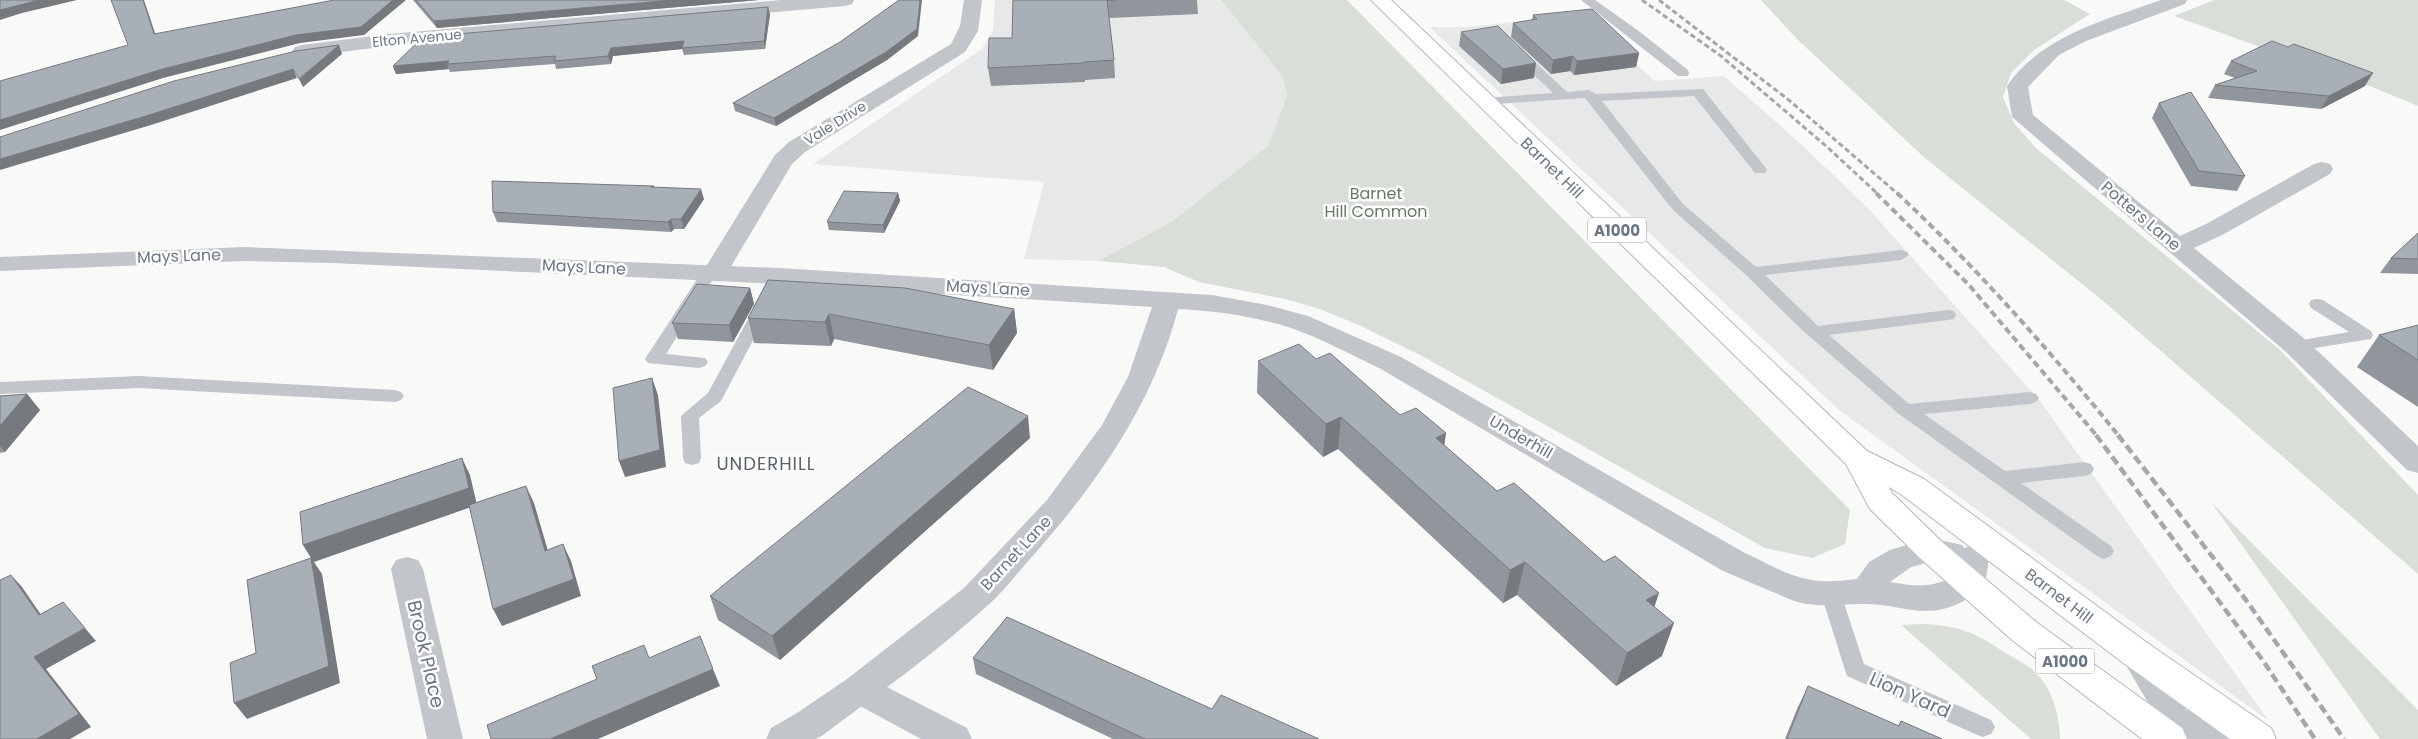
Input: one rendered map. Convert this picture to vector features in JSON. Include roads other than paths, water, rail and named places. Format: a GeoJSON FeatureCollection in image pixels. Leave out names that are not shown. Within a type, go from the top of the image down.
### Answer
{"type":"FeatureCollection","features":[{"type":"Feature","properties":{"kind":"main road","name":"Barnet Hill"},"geometry":{"type":"LineString","coordinates":[[1380,0],[1484,102],[1857,458],[1913,487],[1979,562],[2024,631],[2168,734]]}},
{"type":"Feature","properties":{"kind":"main road","name":"Barnet Hill"},"geometry":{"type":"LineString","coordinates":[[1857,458],[1880,501],[1932,550],[1979,562],[2134,652],[2258,739]]}},
{"type":"Feature","properties":{"kind":"street","name":"Elton Avenue"},"geometry":{"type":"LineString","coordinates":[[282,56],[389,40],[845,0]]}},
{"type":"Feature","properties":{"kind":"street","name":"Vale Drive"},"geometry":{"type":"LineString","coordinates":[[712,273],[783,160],[797,147],[958,48],[968,37],[973,0]]}},
{"type":"Feature","properties":{"kind":"street","name":"Potters Lane"},"geometry":{"type":"LineString","coordinates":[[2178,0],[2079,37],[2052,51],[2017,86],[2023,117],[2296,346],[2418,463]]}},
{"type":"Feature","properties":{"kind":"street"},"geometry":{"type":"LineString","coordinates":[[2174,244],[2188,242],[2215,229],[2322,169]]}},
{"type":"Feature","properties":{"kind":"street","name":"Mays Lane"},"geometry":{"type":"LineString","coordinates":[[0,264],[244,254],[351,257],[780,276],[1166,300]]}},
{"type":"Feature","properties":{"kind":"street","name":"Underhill"},"geometry":{"type":"LineString","coordinates":[[1166,300],[1212,303],[1255,311],[1297,322],[1338,337],[1446,393],[1734,562],[1806,592],[1831,594],[1866,591],[1914,599],[1944,597],[1979,562]]}},
{"type":"Feature","properties":{"kind":"street","name":"Barnet Lane"},"geometry":{"type":"LineString","coordinates":[[784,739],[810,724],[860,689],[976,597],[1058,508],[1114,429],[1142,377],[1159,330],[1166,300]]}},
{"type":"Feature","properties":{"kind":"street"},"geometry":{"type":"LineString","coordinates":[[1866,591],[1887,564],[1901,558],[1932,550]]}},
{"type":"Feature","properties":{"kind":"street","name":"Brook Place"},"geometry":{"type":"LineString","coordinates":[[407,569],[445,739]]}},
{"type":"Feature","properties":{"kind":"street"},"geometry":{"type":"LineString","coordinates":[[2134,652],[2162,695],[2168,734],[2200,727],[2237,739]]}},
{"type":"Feature","properties":{"kind":"street"},"geometry":{"type":"LineString","coordinates":[[860,689],[954,739]]}},
{"type":"Feature","properties":{"kind":"lane"},"geometry":{"type":"LineString","coordinates":[[1587,0],[1636,35],[1683,74]]}},
{"type":"Feature","properties":{"kind":"lane"},"geometry":{"type":"LineString","coordinates":[[1509,45],[1564,96]]}},
{"type":"Feature","properties":{"kind":"lane"},"geometry":{"type":"LineString","coordinates":[[1592,98],[1698,92],[1760,170]]}},
{"type":"Feature","properties":{"kind":"lane"},"geometry":{"type":"LineString","coordinates":[[1484,102],[1589,94],[1678,207],[1752,272],[1807,324],[1906,410],[2104,551]]}},
{"type":"Feature","properties":{"kind":"lane"},"geometry":{"type":"LineString","coordinates":[[1752,272],[1901,255]]}},
{"type":"Feature","properties":{"kind":"lane"},"geometry":{"type":"LineString","coordinates":[[699,362],[654,359],[712,273]]}},
{"type":"Feature","properties":{"kind":"lane"},"geometry":{"type":"LineString","coordinates":[[692,458],[690,416],[715,397],[780,276]]}},
{"type":"Feature","properties":{"kind":"lane"},"geometry":{"type":"LineString","coordinates":[[2296,346],[2365,335],[2317,304]]}},
{"type":"Feature","properties":{"kind":"lane"},"geometry":{"type":"LineString","coordinates":[[1817,331],[1948,315]]}},
{"type":"Feature","properties":{"kind":"lane"},"geometry":{"type":"LineString","coordinates":[[0,388],[139,382],[394,396]]}},
{"type":"Feature","properties":{"kind":"lane"},"geometry":{"type":"LineString","coordinates":[[1906,410],[2030,398]]}},
{"type":"Feature","properties":{"kind":"lane"},"geometry":{"type":"LineString","coordinates":[[2003,478],[2084,469]]}},
{"type":"Feature","properties":{"kind":"lane","name":"Lion Yard"},"geometry":{"type":"LineString","coordinates":[[1831,594],[1855,670],[1983,726]]}},
{"type":"Feature","properties":{"kind":"railway"},"geometry":{"type":"LineString","coordinates":[[1642,0],[1721,56],[1826,146],[1878,194]]}},
{"type":"Feature","properties":{"kind":"railway"},"geometry":{"type":"LineString","coordinates":[[1659,0],[1790,101],[1898,194]]}},
{"type":"Feature","properties":{"kind":"railway"},"geometry":{"type":"LineString","coordinates":[[1876,193],[1969,285],[2097,436]]}},
{"type":"Feature","properties":{"kind":"railway"},"geometry":{"type":"LineString","coordinates":[[1897,193],[1984,280],[2119,436]]}},
{"type":"Feature","properties":{"kind":"railway"},"geometry":{"type":"LineString","coordinates":[[2096,435],[2264,662],[2315,739]]}},
{"type":"Feature","properties":{"kind":"railway"},"geometry":{"type":"LineString","coordinates":[[2118,435],[2246,600],[2344,739]]}},
{"type":"Feature","properties":{"kind":"district","name":"UNDERHILL"},"geometry":{"type":"Point","coordinates":[766,463]}},
{"type":"Feature","properties":{"kind":"park label","name":"Barnet Hill Common"},"geometry":{"type":"Point","coordinates":[1376,202]}}]}
